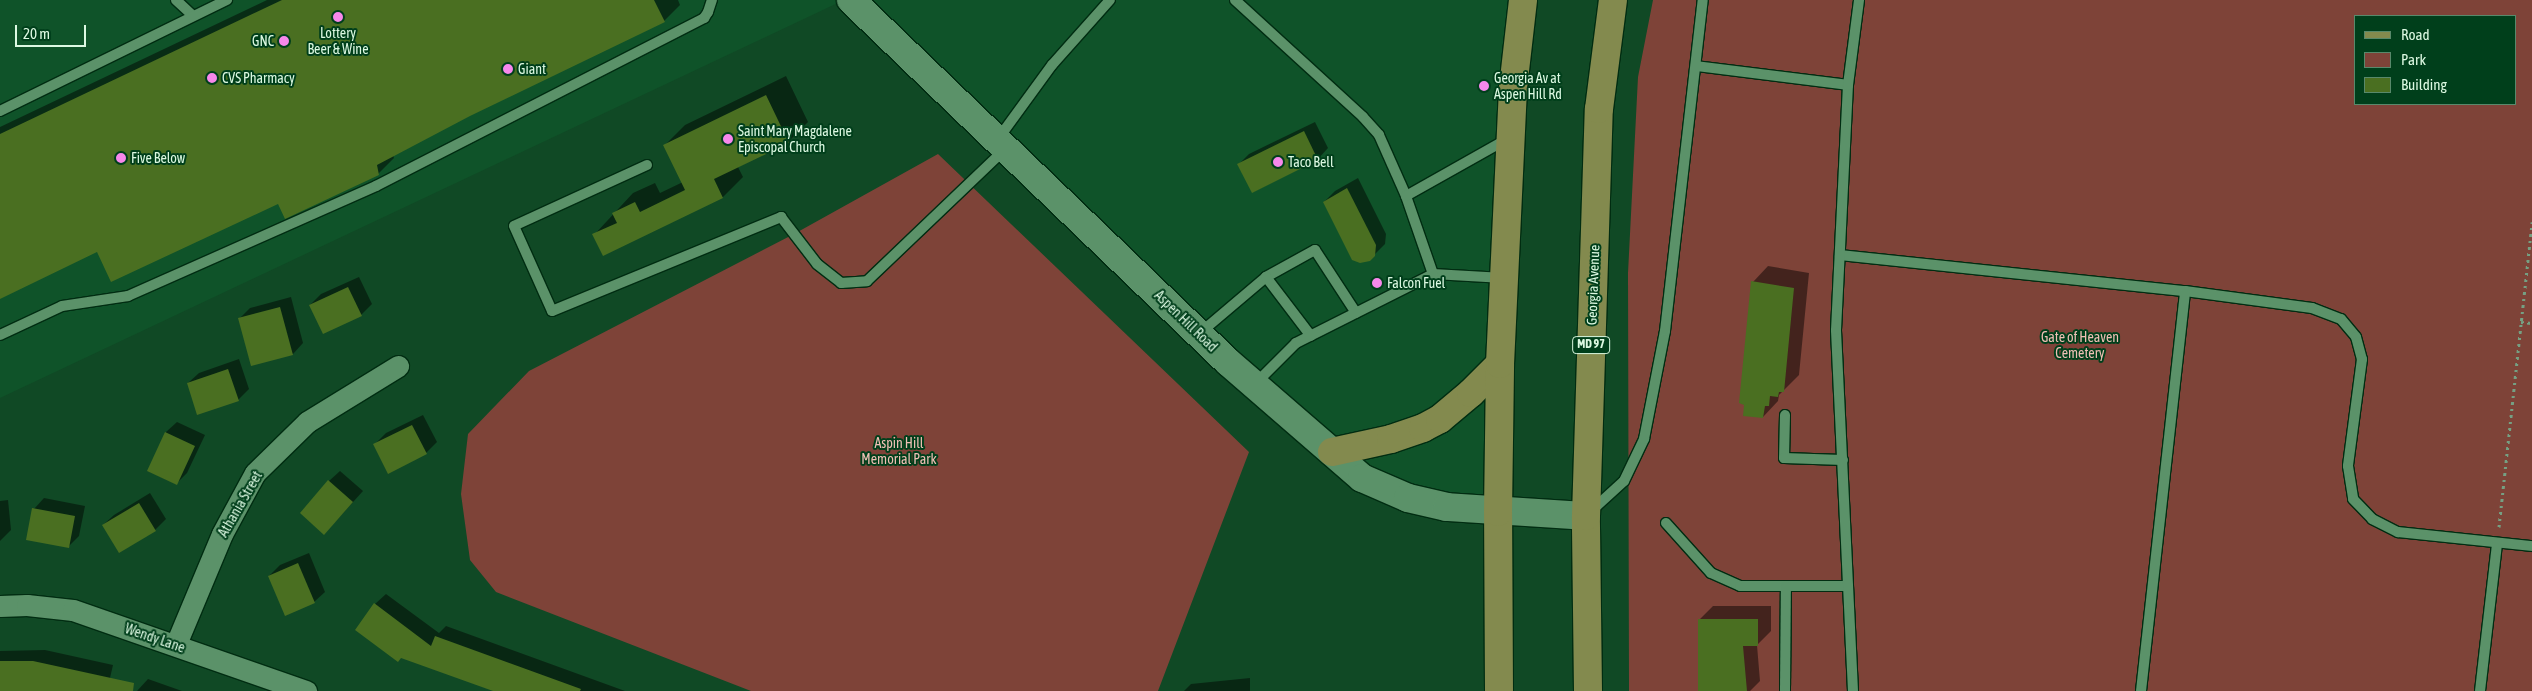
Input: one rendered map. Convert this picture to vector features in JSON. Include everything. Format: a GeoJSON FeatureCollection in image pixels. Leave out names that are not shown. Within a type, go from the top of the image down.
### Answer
{"type":"FeatureCollection","features":[{"type":"Feature","properties":{"kind":"main road","name":"Georgia Avenue"},"geometry":{"type":"LineString","coordinates":[[1588,691],[1586,516],[1598,109],[1613,0]]}},
{"type":"Feature","properties":{"kind":"main road"},"geometry":{"type":"LineString","coordinates":[[1499,691],[1498,512],[1500,364],[1513,88],[1523,1]]}},
{"type":"Feature","properties":{"kind":"main road"},"geometry":{"type":"LineString","coordinates":[[1332,452],[1391,439],[1424,428],[1440,419],[1471,393],[1500,364]]}},
{"type":"Feature","properties":{"kind":"street","name":"Aspen Hill Road"},"geometry":{"type":"LineString","coordinates":[[851,0],[1254,385],[1362,478],[1408,498],[1447,507],[1498,512],[1586,516]]}},
{"type":"Feature","properties":{"kind":"street","name":"Athania Street"},"geometry":{"type":"LineString","coordinates":[[176,644],[222,534],[255,473],[306,422],[398,366]]}},
{"type":"Feature","properties":{"kind":"street","name":"Wendy Lane"},"geometry":{"type":"LineString","coordinates":[[0,606],[27,605],[73,610],[176,644],[306,691]]}},
{"type":"Feature","properties":{"kind":"lane"},"geometry":{"type":"LineString","coordinates":[[176,0],[193,16]]}},
{"type":"Feature","properties":{"kind":"lane"},"geometry":{"type":"LineString","coordinates":[[0,111],[227,0]]}},
{"type":"Feature","properties":{"kind":"lane"},"geometry":{"type":"LineString","coordinates":[[0,335],[62,306],[128,296],[376,186],[704,18],[712,0]]}},
{"type":"Feature","properties":{"kind":"lane"},"geometry":{"type":"LineString","coordinates":[[647,166],[514,226],[552,312],[782,217],[817,264],[841,283],[867,281],[1002,144],[1052,65],[1110,0]]}},
{"type":"Feature","properties":{"kind":"lane"},"geometry":{"type":"LineString","coordinates":[[1235,0],[1379,135],[1406,196],[1432,274]]}},
{"type":"Feature","properties":{"kind":"lane"},"geometry":{"type":"LineString","coordinates":[[1586,516],[1624,481],[1644,439],[1665,331],[1703,0]]}},
{"type":"Feature","properties":{"kind":"lane"},"geometry":{"type":"LineString","coordinates":[[1853,691],[1836,330],[1848,85],[1859,0]]}},
{"type":"Feature","properties":{"kind":"lane"},"geometry":{"type":"LineString","coordinates":[[1696,66],[1848,85]]}},
{"type":"Feature","properties":{"kind":"lane"},"geometry":{"type":"LineString","coordinates":[[1406,196],[1510,137]]}},
{"type":"Feature","properties":{"kind":"lane"},"geometry":{"type":"LineString","coordinates":[[1200,334],[1266,277],[1316,250],[1356,313]]}},
{"type":"Feature","properties":{"kind":"lane"},"geometry":{"type":"LineString","coordinates":[[1840,255],[2185,291],[2312,308],[2341,319],[2356,337],[2362,359],[2348,466],[2352,499],[2372,520],[2398,532],[2532,546]]}},
{"type":"Feature","properties":{"kind":"lane"},"geometry":{"type":"LineString","coordinates":[[1254,385],[1296,343],[1432,274],[1504,278]]}},
{"type":"Feature","properties":{"kind":"lane"},"geometry":{"type":"LineString","coordinates":[[1266,277],[1311,336]]}},
{"type":"Feature","properties":{"kind":"lane"},"geometry":{"type":"LineString","coordinates":[[2140,691],[2185,291]]}},
{"type":"Feature","properties":{"kind":"lane"},"geometry":{"type":"LineString","coordinates":[[1785,414],[1784,458],[1843,460]]}},
{"type":"Feature","properties":{"kind":"lane"},"geometry":{"type":"LineString","coordinates":[[1666,523],[1711,573],[1740,586],[1848,586]]}},
{"type":"Feature","properties":{"kind":"lane"},"geometry":{"type":"LineString","coordinates":[[2480,691],[2497,543]]}},
{"type":"Feature","properties":{"kind":"lane"},"geometry":{"type":"LineString","coordinates":[[1785,691],[1786,586]]}},
{"type":"Feature","properties":{"kind":"path"},"geometry":{"type":"LineString","coordinates":[[2497,543],[2532,222]]}},
{"type":"Feature","properties":{"kind":"path"},"geometry":{"type":"LineString","coordinates":[[2521,322],[2532,323]]}},
{"type":"Feature","properties":{"kind":"shaded area"},"geometry":{"type":"Polygon","coordinates":[[[0,0],[844,0],[0,398],[0,0]]]}},
{"type":"Feature","properties":{"kind":"shaded area"},"geometry":{"type":"Polygon","coordinates":[[[851,0],[1523,0],[1498,512],[1362,478],[851,0]]]}},
{"type":"Feature","properties":{"kind":"green space","name":"Gate of Heaven Cemetery"},"geometry":{"type":"Polygon","coordinates":[[[1653,0],[2532,0],[2532,691],[1629,691],[1628,273],[1638,77],[1653,0]]]}},
{"type":"Feature","properties":{"kind":"green space","name":"Aspin Hill Memorial Park"},"geometry":{"type":"Polygon","coordinates":[[[938,154],[1249,452],[1158,691],[751,691],[496,592],[470,560],[461,494],[468,434],[529,371],[794,234],[938,154]]]}},
{"type":"Feature","properties":{"kind":"building"},"geometry":{"type":"Polygon","coordinates":[[[282,0],[654,0],[665,22],[470,116],[377,165],[379,175],[285,219],[278,204],[111,282],[97,252],[0,299],[0,134],[282,0]]]}},
{"type":"Feature","properties":{"kind":"building"},"geometry":{"type":"Polygon","coordinates":[[[766,95],[789,143],[714,179],[723,198],[603,256],[592,234],[617,223],[612,213],[635,202],[640,212],[685,190],[663,145],[766,95]]]}},
{"type":"Feature","properties":{"kind":"building","name":"Taco Bell"},"geometry":{"type":"Polygon","coordinates":[[[1304,131],[1318,160],[1252,193],[1237,164],[1304,131]]]}},
{"type":"Feature","properties":{"kind":"building"},"geometry":{"type":"Polygon","coordinates":[[[1347,188],[1376,245],[1375,256],[1370,261],[1360,263],[1352,260],[1323,202],[1347,188]]]}},
{"type":"Feature","properties":{"kind":"building"},"geometry":{"type":"Polygon","coordinates":[[[1751,281],[1794,288],[1784,392],[1779,392],[1778,397],[1770,396],[1769,406],[1765,406],[1763,418],[1743,416],[1744,405],[1739,403],[1751,281]]]}},
{"type":"Feature","properties":{"kind":"building"},"geometry":{"type":"Polygon","coordinates":[[[348,287],[362,316],[323,334],[309,305],[348,287]]]}},
{"type":"Feature","properties":{"kind":"building"},"geometry":{"type":"Polygon","coordinates":[[[280,307],[293,355],[251,366],[238,318],[280,307]]]}},
{"type":"Feature","properties":{"kind":"building"},"geometry":{"type":"Polygon","coordinates":[[[228,369],[239,401],[197,415],[187,383],[228,369]]]}},
{"type":"Feature","properties":{"kind":"building"},"geometry":{"type":"Polygon","coordinates":[[[412,425],[427,454],[388,474],[373,444],[412,425]]]}},
{"type":"Feature","properties":{"kind":"building"},"geometry":{"type":"Polygon","coordinates":[[[165,432],[195,446],[177,485],[147,471],[165,432]]]}},
{"type":"Feature","properties":{"kind":"building"},"geometry":{"type":"Polygon","coordinates":[[[328,480],[353,502],[324,535],[300,513],[328,480]]]}},
{"type":"Feature","properties":{"kind":"building"},"geometry":{"type":"Polygon","coordinates":[[[139,503],[156,531],[119,553],[102,525],[139,503]]]}},
{"type":"Feature","properties":{"kind":"building"},"geometry":{"type":"Polygon","coordinates":[[[32,508],[75,516],[69,548],[26,540],[32,508]]]}},
{"type":"Feature","properties":{"kind":"building"},"geometry":{"type":"Polygon","coordinates":[[[298,563],[315,603],[285,616],[268,576],[298,563]]]}},
{"type":"Feature","properties":{"kind":"building"},"geometry":{"type":"Polygon","coordinates":[[[374,603],[431,646],[435,636],[581,689],[580,691],[493,691],[401,658],[398,662],[355,630],[374,603]]]}},
{"type":"Feature","properties":{"kind":"building"},"geometry":{"type":"Polygon","coordinates":[[[1698,619],[1758,619],[1758,646],[1743,646],[1747,691],[1698,691],[1698,619]]]}},
{"type":"Feature","properties":{"kind":"building"},"geometry":{"type":"Polygon","coordinates":[[[0,661],[33,661],[134,683],[133,691],[0,691],[0,661]]]}},
{"type":"Feature","properties":{"kind":"place","name":"Lottery Beer & Wine"},"geometry":{"type":"Point","coordinates":[338,17]}},
{"type":"Feature","properties":{"kind":"place","name":"GNC"},"geometry":{"type":"Point","coordinates":[284,41]}},
{"type":"Feature","properties":{"kind":"place","name":"Giant"},"geometry":{"type":"Point","coordinates":[508,69]}},
{"type":"Feature","properties":{"kind":"place","name":"CVS Pharmacy"},"geometry":{"type":"Point","coordinates":[212,78]}},
{"type":"Feature","properties":{"kind":"place","name":"Georgia Av at Aspen Hill Rd"},"geometry":{"type":"Point","coordinates":[1484,86]}},
{"type":"Feature","properties":{"kind":"place","name":"Saint Mary Magdalene Episcopal Church"},"geometry":{"type":"Point","coordinates":[728,139]}},
{"type":"Feature","properties":{"kind":"place","name":"Five Below"},"geometry":{"type":"Point","coordinates":[121,158]}},
{"type":"Feature","properties":{"kind":"place","name":"Taco Bell"},"geometry":{"type":"Point","coordinates":[1278,162]}},
{"type":"Feature","properties":{"kind":"place","name":"Falcon Fuel"},"geometry":{"type":"Point","coordinates":[1377,283]}}]}
